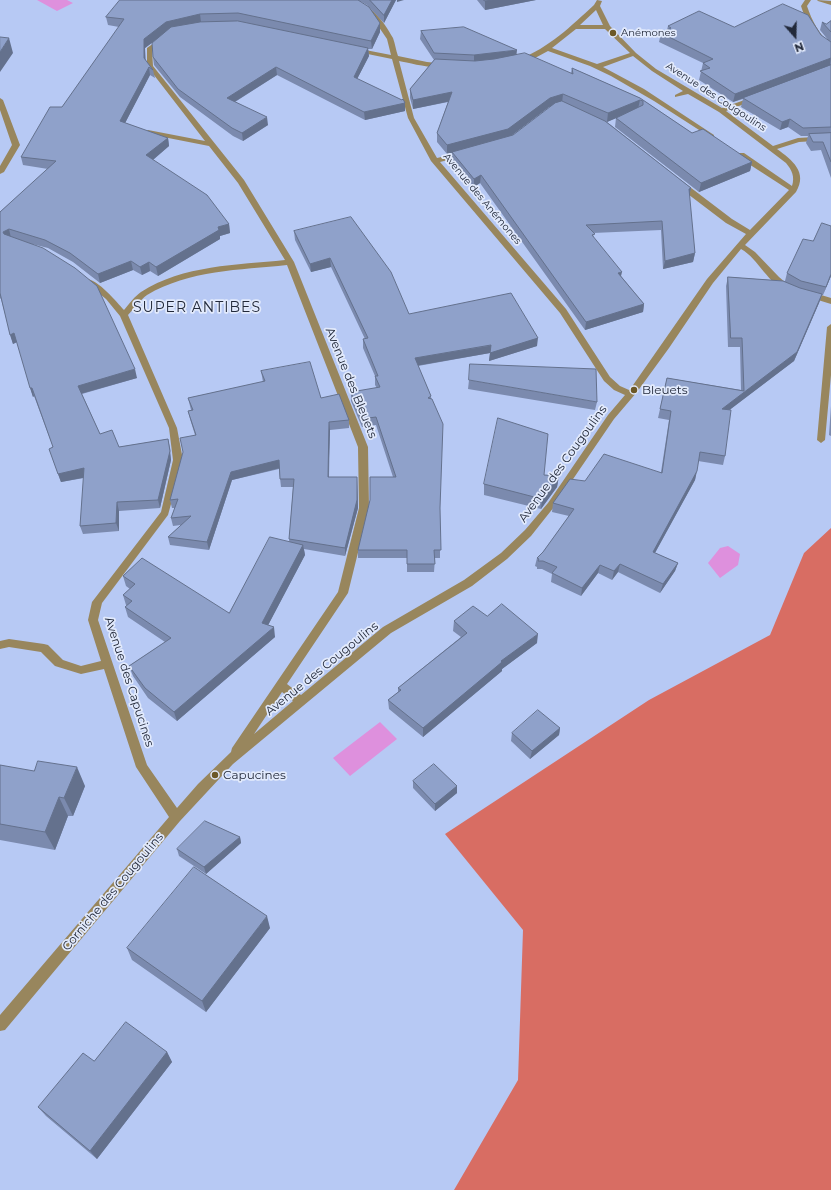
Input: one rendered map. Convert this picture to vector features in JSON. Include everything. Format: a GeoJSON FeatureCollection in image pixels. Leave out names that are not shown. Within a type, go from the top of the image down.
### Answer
{"type":"FeatureCollection","features":[{"type":"Feature","properties":{"kind":"street","name":"Avenue des Anémones"},"geometry":{"type":"LineString","coordinates":[[352,0],[372,13],[390,39],[397,59],[399,78],[411,118],[435,161],[473,208],[484,217],[563,312],[607,379],[617,388],[630,394]]}},
{"type":"Feature","properties":{"kind":"street"},"geometry":{"type":"LineString","coordinates":[[808,0],[804,6],[812,27],[820,40],[831,48]]}},
{"type":"Feature","properties":{"kind":"street"},"geometry":{"type":"LineString","coordinates":[[820,0],[831,3]]}},
{"type":"Feature","properties":{"kind":"street"},"geometry":{"type":"LineString","coordinates":[[513,62],[532,57],[549,49],[599,3]]}},
{"type":"Feature","properties":{"kind":"street","name":"Avenue des Cougoulins"},"geometry":{"type":"LineString","coordinates":[[230,761],[387,630],[468,582],[504,556],[528,533],[551,505],[611,417],[666,346],[710,280],[740,245],[798,183],[796,170],[789,161],[774,148],[721,111],[654,70],[634,54],[607,27],[599,3]]}},
{"type":"Feature","properties":{"kind":"street"},"geometry":{"type":"LineString","coordinates":[[574,27],[607,27]]}},
{"type":"Feature","properties":{"kind":"street","name":"Avenue des Bleuets"},"geometry":{"type":"LineString","coordinates":[[170,33],[149,49],[150,66],[241,182],[290,262],[363,448],[364,508],[343,593],[230,761]]}},
{"type":"Feature","properties":{"kind":"street"},"geometry":{"type":"LineString","coordinates":[[345,48],[397,59],[449,66]]}},
{"type":"Feature","properties":{"kind":"street"},"geometry":{"type":"LineString","coordinates":[[549,49],[563,56],[596,67],[662,102],[721,142]]}},
{"type":"Feature","properties":{"kind":"street"},"geometry":{"type":"LineString","coordinates":[[596,67],[634,54]]}},
{"type":"Feature","properties":{"kind":"street"},"geometry":{"type":"LineString","coordinates":[[652,107],[689,91]]}},
{"type":"Feature","properties":{"kind":"street"},"geometry":{"type":"LineString","coordinates":[[721,111],[765,94]]}},
{"type":"Feature","properties":{"kind":"street"},"geometry":{"type":"LineString","coordinates":[[0,100],[16,145],[0,172]]}},
{"type":"Feature","properties":{"kind":"street"},"geometry":{"type":"LineString","coordinates":[[148,132],[212,144]]}},
{"type":"Feature","properties":{"kind":"street"},"geometry":{"type":"LineString","coordinates":[[774,148],[798,140],[831,138]]}},
{"type":"Feature","properties":{"kind":"street"},"geometry":{"type":"LineString","coordinates":[[734,151],[793,190]]}},
{"type":"Feature","properties":{"kind":"street"},"geometry":{"type":"LineString","coordinates":[[435,161],[471,152]]}},
{"type":"Feature","properties":{"kind":"street"},"geometry":{"type":"LineString","coordinates":[[674,179],[729,220],[751,234]]}},
{"type":"Feature","properties":{"kind":"street"},"geometry":{"type":"LineString","coordinates":[[740,245],[747,248],[760,264],[787,289],[831,301]]}},
{"type":"Feature","properties":{"kind":"street"},"geometry":{"type":"LineString","coordinates":[[124,315],[143,294],[182,276],[216,270],[290,262]]}},
{"type":"Feature","properties":{"kind":"street","name":"Avenue des Capucines"},"geometry":{"type":"LineString","coordinates":[[81,274],[109,297],[124,315],[173,428],[178,460],[165,513],[97,602],[93,620],[142,767],[176,817]]}},
{"type":"Feature","properties":{"kind":"street"},"geometry":{"type":"LineString","coordinates":[[821,440],[831,327]]}},
{"type":"Feature","properties":{"kind":"street"},"geometry":{"type":"LineString","coordinates":[[0,645],[9,643],[44,648],[59,663],[81,670],[108,664]]}},
{"type":"Feature","properties":{"kind":"street"},"geometry":{"type":"LineString","coordinates":[[280,685],[301,701]]}},
{"type":"Feature","properties":{"kind":"street","name":"Corniche des Cougoulins"},"geometry":{"type":"LineString","coordinates":[[0,1025],[176,817],[202,788],[230,761]]}},
{"type":"Feature","properties":{"kind":"shaded area"},"geometry":{"type":"Polygon","coordinates":[[[37,0],[67,0],[73,3],[57,11],[37,0]]]}},
{"type":"Feature","properties":{"kind":"shaded area"},"geometry":{"type":"Polygon","coordinates":[[[831,528],[831,1190],[454,1190],[518,1080],[523,930],[445,834],[649,700],[770,635],[804,553],[831,528]]]}},
{"type":"Feature","properties":{"kind":"shaded area"},"geometry":{"type":"Polygon","coordinates":[[[728,546],[740,554],[738,565],[720,578],[708,563],[720,548],[728,546]]]}},
{"type":"Feature","properties":{"kind":"shaded area"},"geometry":{"type":"Polygon","coordinates":[[[380,722],[397,739],[350,776],[333,758],[380,722]]]}},
{"type":"Feature","properties":{"kind":"building"},"geometry":{"type":"Polygon","coordinates":[[[120,0],[358,0],[369,7],[380,23],[371,41],[238,13],[200,14],[166,22],[144,39],[144,58],[153,70],[149,67],[120,121],[168,138],[146,155],[207,195],[229,224],[218,227],[219,230],[156,267],[149,262],[140,267],[131,261],[98,274],[70,253],[45,240],[9,229],[3,232],[4,234],[43,248],[75,268],[97,286],[135,369],[78,386],[100,434],[112,430],[119,447],[168,439],[170,451],[158,500],[117,502],[116,523],[80,526],[84,468],[58,474],[49,449],[53,447],[32,388],[30,388],[14,333],[10,335],[0,293],[0,212],[56,161],[21,157],[50,107],[62,107],[124,19],[106,17],[120,0]]]}},
{"type":"Feature","properties":{"kind":"building"},"geometry":{"type":"Polygon","coordinates":[[[370,0],[392,0],[384,15],[370,0]]]}},
{"type":"Feature","properties":{"kind":"building"},"geometry":{"type":"Polygon","coordinates":[[[783,4],[808,15],[821,35],[831,42],[831,58],[735,94],[700,71],[710,68],[703,63],[713,59],[661,33],[671,28],[668,26],[699,11],[734,27],[783,4]]]}},
{"type":"Feature","properties":{"kind":"building"},"geometry":{"type":"Polygon","coordinates":[[[238,21],[368,48],[354,77],[402,100],[403,99],[405,103],[364,112],[276,67],[227,98],[267,117],[242,133],[232,128],[178,89],[153,57],[152,43],[171,27],[200,22],[238,21]]]}},
{"type":"Feature","properties":{"kind":"building"},"geometry":{"type":"Polygon","coordinates":[[[831,21],[831,32],[822,22],[826,24],[831,21]]]}},
{"type":"Feature","properties":{"kind":"building"},"geometry":{"type":"Polygon","coordinates":[[[464,27],[517,50],[474,55],[434,53],[421,31],[464,27]]]}},
{"type":"Feature","properties":{"kind":"building"},"geometry":{"type":"Polygon","coordinates":[[[0,37],[9,38],[0,52],[0,37]]]}},
{"type":"Feature","properties":{"kind":"building"},"geometry":{"type":"Polygon","coordinates":[[[525,53],[573,74],[572,68],[640,98],[692,133],[703,129],[752,162],[701,183],[616,118],[643,105],[643,101],[640,100],[608,113],[563,94],[550,98],[508,129],[447,145],[437,133],[452,92],[413,100],[410,89],[435,59],[475,61],[525,53]]]}},
{"type":"Feature","properties":{"kind":"building"},"geometry":{"type":"Polygon","coordinates":[[[831,65],[831,127],[803,128],[790,119],[782,122],[743,98],[831,65]]]}},
{"type":"Feature","properties":{"kind":"building"},"geometry":{"type":"Polygon","coordinates":[[[562,101],[605,121],[691,188],[689,189],[695,253],[665,261],[662,221],[586,225],[595,234],[592,235],[622,272],[618,273],[644,304],[586,322],[481,175],[474,179],[452,152],[513,135],[555,103],[562,101]]]}},
{"type":"Feature","properties":{"kind":"building"},"geometry":{"type":"Polygon","coordinates":[[[831,133],[831,162],[823,142],[813,142],[809,134],[831,133]]]}},
{"type":"Feature","properties":{"kind":"building"},"geometry":{"type":"Polygon","coordinates":[[[351,217],[391,272],[409,314],[511,293],[538,338],[490,353],[491,345],[415,358],[431,396],[428,398],[432,399],[443,424],[440,508],[441,550],[434,550],[435,564],[407,564],[407,550],[358,550],[370,500],[370,477],[396,477],[376,417],[361,419],[351,392],[380,387],[375,376],[378,376],[363,339],[368,338],[330,258],[310,264],[294,231],[351,217]]]}},
{"type":"Feature","properties":{"kind":"building"},"geometry":{"type":"Polygon","coordinates":[[[822,223],[831,226],[831,274],[826,287],[801,281],[787,273],[803,239],[813,241],[822,223]]]}},
{"type":"Feature","properties":{"kind":"building"},"geometry":{"type":"Polygon","coordinates":[[[728,277],[783,281],[800,288],[822,294],[797,352],[722,409],[731,410],[725,456],[700,452],[697,471],[653,552],[678,563],[663,584],[620,564],[614,571],[600,565],[582,588],[552,573],[557,567],[543,561],[538,561],[539,559],[537,558],[574,509],[553,503],[570,479],[585,481],[604,454],[662,473],[671,411],[660,409],[667,378],[744,391],[742,338],[731,338],[728,277]]]}},
{"type":"Feature","properties":{"kind":"building"},"geometry":{"type":"Polygon","coordinates":[[[310,362],[321,398],[339,394],[349,420],[329,422],[328,477],[357,477],[357,500],[345,548],[289,539],[294,479],[280,479],[279,460],[231,472],[207,542],[168,537],[191,516],[171,518],[178,499],[170,500],[183,452],[180,438],[196,435],[188,411],[193,410],[188,398],[265,381],[261,371],[310,362]]]}},
{"type":"Feature","properties":{"kind":"building"},"geometry":{"type":"Polygon","coordinates":[[[470,364],[596,369],[597,402],[469,380],[470,364]]]}},
{"type":"Feature","properties":{"kind":"building"},"geometry":{"type":"Polygon","coordinates":[[[498,418],[548,434],[544,475],[559,476],[542,499],[484,484],[498,418]]]}},
{"type":"Feature","properties":{"kind":"building"},"geometry":{"type":"Polygon","coordinates":[[[270,537],[303,545],[262,623],[274,627],[174,712],[145,688],[129,666],[171,638],[125,607],[132,601],[123,595],[135,584],[123,576],[142,558],[229,613],[270,537]]]}},
{"type":"Feature","properties":{"kind":"building"},"geometry":{"type":"Polygon","coordinates":[[[502,604],[538,634],[501,661],[502,662],[423,728],[388,700],[401,690],[398,688],[467,633],[454,621],[473,606],[487,616],[502,604]]]}},
{"type":"Feature","properties":{"kind":"building"},"geometry":{"type":"Polygon","coordinates":[[[538,710],[560,728],[532,751],[512,733],[538,710]]]}},
{"type":"Feature","properties":{"kind":"building"},"geometry":{"type":"Polygon","coordinates":[[[38,761],[77,767],[64,798],[59,797],[45,832],[0,824],[0,765],[34,771],[38,761]]]}},
{"type":"Feature","properties":{"kind":"building"},"geometry":{"type":"Polygon","coordinates":[[[434,764],[457,786],[435,804],[413,781],[434,764]]]}},
{"type":"Feature","properties":{"kind":"building"},"geometry":{"type":"Polygon","coordinates":[[[205,821],[240,837],[204,867],[177,849],[205,821]]]}},
{"type":"Feature","properties":{"kind":"building"},"geometry":{"type":"Polygon","coordinates":[[[194,867],[267,916],[202,1001],[127,948],[194,867]]]}},
{"type":"Feature","properties":{"kind":"building"},"geometry":{"type":"Polygon","coordinates":[[[126,1022],[167,1052],[90,1151],[38,1107],[83,1053],[94,1061],[126,1022]]]}},
{"type":"Feature","properties":{"kind":"place","name":"Anémones"},"geometry":{"type":"Point","coordinates":[613,33]}},
{"type":"Feature","properties":{"kind":"place","name":"Bleuets"},"geometry":{"type":"Point","coordinates":[634,390]}},
{"type":"Feature","properties":{"kind":"place","name":"Capucines"},"geometry":{"type":"Point","coordinates":[215,775]}},
{"type":"Feature","properties":{"kind":"district","name":"SUPER ANTIBES"},"geometry":{"type":"Point","coordinates":[197,308]}}]}
